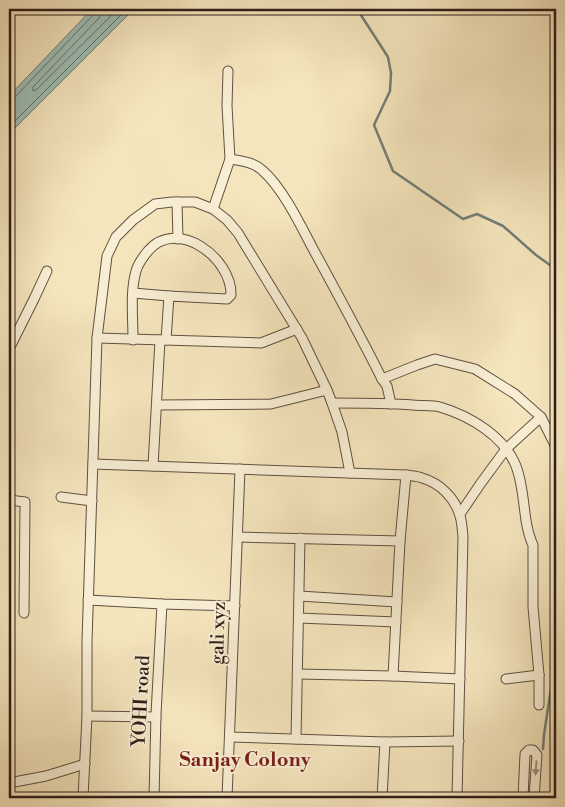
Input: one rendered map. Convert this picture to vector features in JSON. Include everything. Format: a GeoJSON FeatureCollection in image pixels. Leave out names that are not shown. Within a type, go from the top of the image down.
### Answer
{"type":"FeatureCollection","features":[{"type":"Feature","properties":{"kind":"street"},"geometry":{"type":"LineString","coordinates":[[213,209],[230,159],[227,106],[228,71]]}},
{"type":"Feature","properties":{"kind":"street"},"geometry":{"type":"LineString","coordinates":[[230,159],[253,164],[262,170],[279,189],[304,231],[387,386],[391,404]]}},
{"type":"Feature","properties":{"kind":"street"},"geometry":{"type":"LineString","coordinates":[[177,202],[178,239]]}},
{"type":"Feature","properties":{"kind":"street"},"geometry":{"type":"LineString","coordinates":[[84,798],[88,600],[97,338],[108,256],[116,237],[132,220],[155,204],[195,202],[213,209],[227,220],[238,234],[302,338],[332,403],[342,432],[350,473]]}},
{"type":"Feature","properties":{"kind":"street"},"geometry":{"type":"LineString","coordinates":[[133,293],[227,299],[231,295],[232,288],[222,267],[205,248],[194,242],[166,239],[152,246],[136,270],[133,293],[133,340]]}},
{"type":"Feature","properties":{"kind":"street"},"geometry":{"type":"LineString","coordinates":[[9,349],[47,271]]}},
{"type":"Feature","properties":{"kind":"street"},"geometry":{"type":"LineString","coordinates":[[154,466],[157,404],[169,296]]}},
{"type":"Feature","properties":{"kind":"street"},"geometry":{"type":"LineString","coordinates":[[97,338],[260,343],[297,329]]}},
{"type":"Feature","properties":{"kind":"street"},"geometry":{"type":"LineString","coordinates":[[382,379],[435,359],[476,369],[515,394],[541,417],[556,447]]}},
{"type":"Feature","properties":{"kind":"street"},"geometry":{"type":"LineString","coordinates":[[157,404],[271,404],[327,390]]}},
{"type":"Feature","properties":{"kind":"street"},"geometry":{"type":"LineString","coordinates":[[332,403],[438,407],[468,419],[494,436],[506,449],[516,466],[521,486],[528,536],[533,545],[533,607],[539,675],[539,705]]}},
{"type":"Feature","properties":{"kind":"street"},"geometry":{"type":"LineString","coordinates":[[460,514],[506,449],[541,417]]}},
{"type":"Feature","properties":{"kind":"street"},"geometry":{"type":"LineString","coordinates":[[93,464],[406,475],[423,478],[440,487],[449,495],[460,514],[463,536],[457,798]]}},
{"type":"Feature","properties":{"kind":"street","name":"gali xyz"},"geometry":{"type":"LineString","coordinates":[[227,798],[240,469]]}},
{"type":"Feature","properties":{"kind":"street"},"geometry":{"type":"LineString","coordinates":[[393,676],[400,541],[406,475]]}},
{"type":"Feature","properties":{"kind":"street"},"geometry":{"type":"LineString","coordinates":[[61,497],[92,501]]}},
{"type":"Feature","properties":{"kind":"street"},"geometry":{"type":"LineString","coordinates":[[9,500],[25,502],[24,612]]}},
{"type":"Feature","properties":{"kind":"street"},"geometry":{"type":"LineString","coordinates":[[238,537],[400,541]]}},
{"type":"Feature","properties":{"kind":"street"},"geometry":{"type":"LineString","coordinates":[[296,739],[300,538]]}},
{"type":"Feature","properties":{"kind":"street"},"geometry":{"type":"LineString","coordinates":[[299,596],[397,602]]}},
{"type":"Feature","properties":{"kind":"street"},"geometry":{"type":"LineString","coordinates":[[88,600],[235,606]]}},
{"type":"Feature","properties":{"kind":"street","name":"YOHI road"},"geometry":{"type":"LineString","coordinates":[[154,798],[162,604]]}},
{"type":"Feature","properties":{"kind":"street"},"geometry":{"type":"LineString","coordinates":[[299,618],[396,622]]}},
{"type":"Feature","properties":{"kind":"street"},"geometry":{"type":"LineString","coordinates":[[298,674],[460,679]]}},
{"type":"Feature","properties":{"kind":"street"},"geometry":{"type":"LineString","coordinates":[[506,679],[539,675]]}},
{"type":"Feature","properties":{"kind":"street"},"geometry":{"type":"LineString","coordinates":[[87,716],[156,717]]}},
{"type":"Feature","properties":{"kind":"street"},"geometry":{"type":"LineString","coordinates":[[230,737],[385,742],[459,741]]}},
{"type":"Feature","properties":{"kind":"street"},"geometry":{"type":"LineString","coordinates":[[382,798],[385,742]]}},
{"type":"Feature","properties":{"kind":"street"},"geometry":{"type":"LineString","coordinates":[[522,798],[525,754],[529,750],[533,750],[537,755],[534,798]]}},
{"type":"Feature","properties":{"kind":"street"},"geometry":{"type":"LineString","coordinates":[[9,783],[46,776],[85,764]]}},
{"type":"Feature","properties":{"kind":"water"},"geometry":{"type":"Polygon","coordinates":[[[92,9],[134,9],[9,134],[9,96],[92,9]]]}},
{"type":"Feature","properties":{"kind":"waterway"},"geometry":{"type":"LineString","coordinates":[[357,9],[388,57],[391,73],[390,91],[374,125],[393,171],[463,219],[477,214],[503,226],[556,271]]}},
{"type":"Feature","properties":{"kind":"waterway"},"geometry":{"type":"LineString","coordinates":[[556,285],[553,295],[556,298]]}},
{"type":"Feature","properties":{"kind":"waterway"},"geometry":{"type":"LineString","coordinates":[[543,749],[556,654]]}},
{"type":"Feature","properties":{"kind":"district","name":"Sanjay Colony"},"geometry":{"type":"Point","coordinates":[245,760]}}]}
